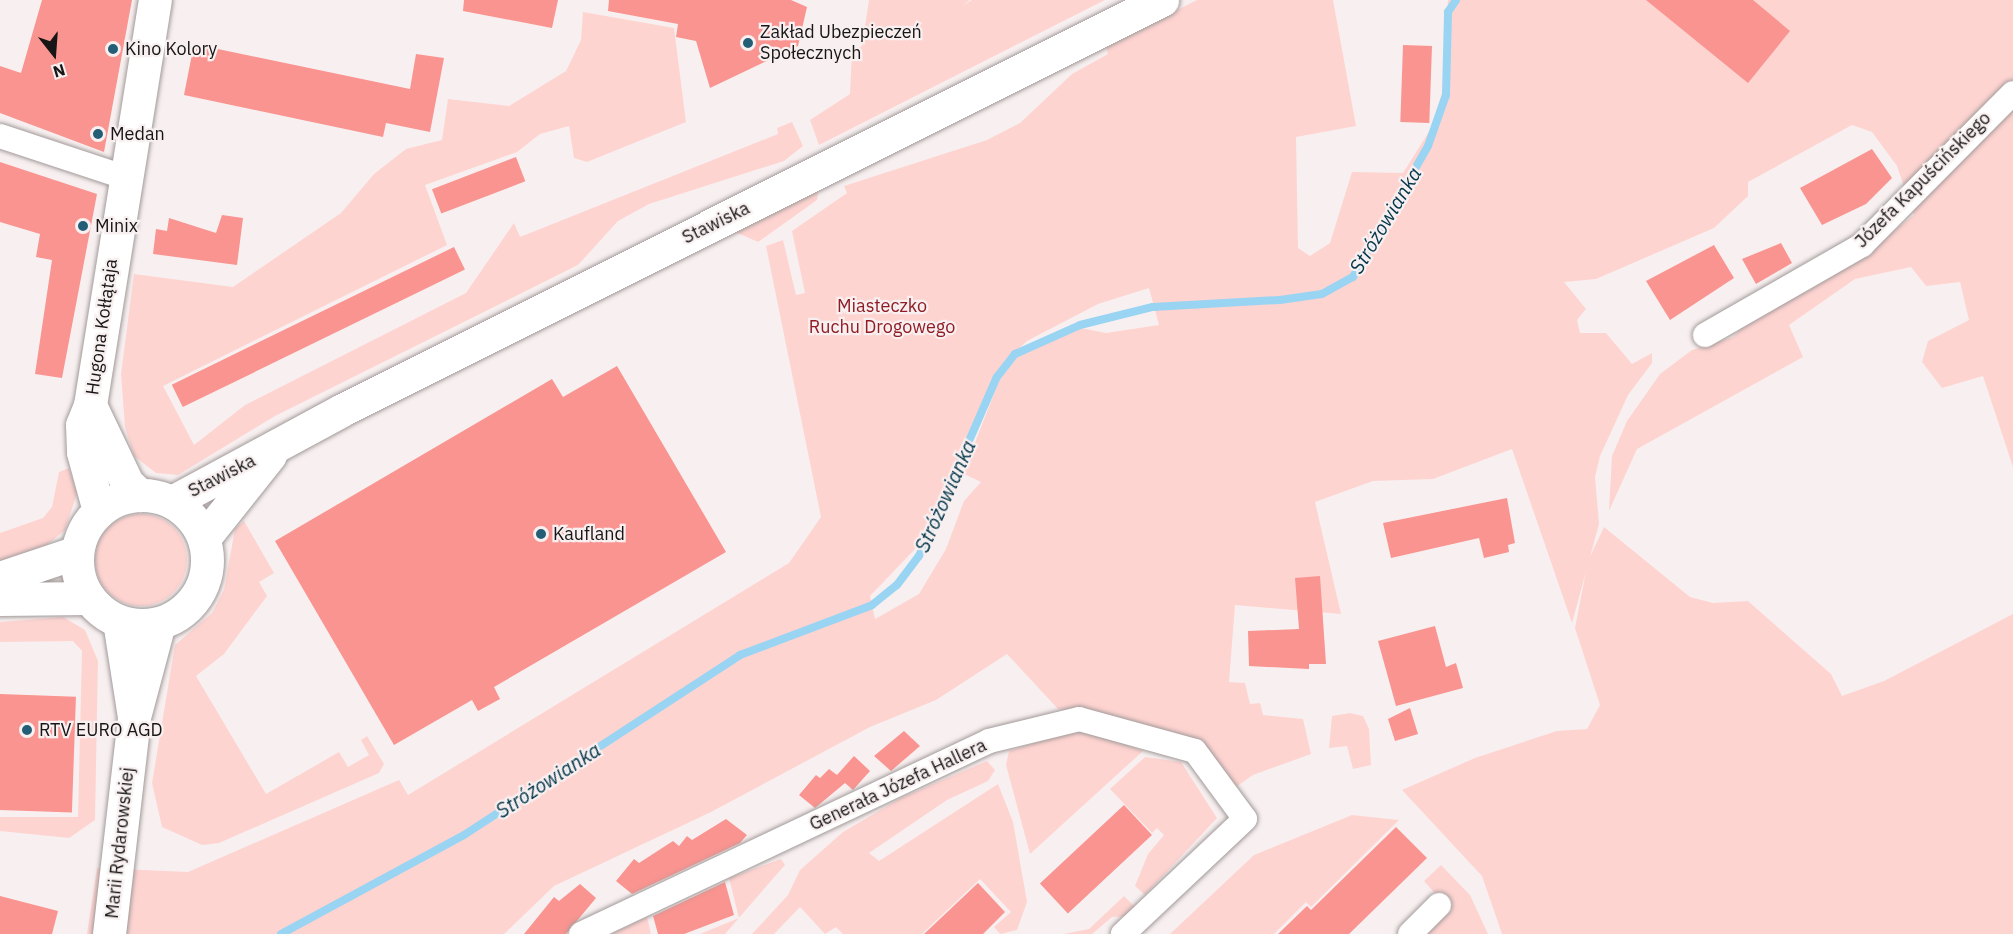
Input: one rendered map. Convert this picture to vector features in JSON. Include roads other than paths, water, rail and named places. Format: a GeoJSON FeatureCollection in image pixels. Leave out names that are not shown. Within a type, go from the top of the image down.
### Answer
{"type":"FeatureCollection","features":[{"type":"Feature","properties":{"kind":"main road","name":"Hugona Kołłątaja"},"geometry":{"type":"LineString","coordinates":[[99,511],[83,452],[82,425],[90,405],[123,177],[155,0]]}},
{"type":"Feature","properties":{"kind":"main road","name":"Stawiska"},"geometry":{"type":"LineString","coordinates":[[172,502],[272,451],[342,410],[1162,0]]}},
{"type":"Feature","properties":{"kind":"main road","name":"Hugona Kołłątaja"},"geometry":{"type":"LineString","coordinates":[[90,405],[127,483],[140,495]]}},
{"type":"Feature","properties":{"kind":"main road","name":"Stawiska"},"geometry":{"type":"LineString","coordinates":[[204,538],[272,451]]}},
{"type":"Feature","properties":{"kind":"main road"},"geometry":{"type":"LineString","coordinates":[[140,495],[172,502],[192,517],[204,538],[207,567],[198,595],[159,623],[119,621],[89,598],[80,579],[77,552],[84,530],[99,511],[140,495]]}},
{"type":"Feature","properties":{"kind":"main road"},"geometry":{"type":"LineString","coordinates":[[0,578],[77,552]]}},
{"type":"Feature","properties":{"kind":"main road"},"geometry":{"type":"LineString","coordinates":[[0,599],[89,598]]}},
{"type":"Feature","properties":{"kind":"main road","name":"Marii Rydarowskiej"},"geometry":{"type":"LineString","coordinates":[[119,621],[134,717]]}},
{"type":"Feature","properties":{"kind":"main road","name":"Marii Rydarowskiej"},"geometry":{"type":"LineString","coordinates":[[110,934],[134,717],[159,623]]}},
{"type":"Feature","properties":{"kind":"street","name":"Józefa Kapuścińskiego"},"geometry":{"type":"LineString","coordinates":[[1705,335],[1862,245],[2013,93]]}},
{"type":"Feature","properties":{"kind":"street"},"geometry":{"type":"LineString","coordinates":[[0,136],[123,177]]}},
{"type":"Feature","properties":{"kind":"street","name":"Generała Józefa Hallera"},"geometry":{"type":"LineString","coordinates":[[581,934],[989,741],[1079,719],[1195,751],[1245,819],[1123,934]]}},
{"type":"Feature","properties":{"kind":"street"},"geometry":{"type":"LineString","coordinates":[[1410,934],[1439,905]]}},
{"type":"Feature","properties":{"kind":"waterway","name":"Stróżowianka"},"geometry":{"type":"LineString","coordinates":[[281,934],[464,835],[740,655],[872,605],[897,585],[919,556],[997,377],[1015,354],[1080,325],[1153,307],[1280,300],[1322,294],[1353,277],[1428,146],[1446,95],[1448,12],[1456,0]]}},
{"type":"Feature","properties":{"kind":"place","name":"Zakład Ubezpieczeń Społecznych"},"geometry":{"type":"Point","coordinates":[748,43]}},
{"type":"Feature","properties":{"kind":"place","name":"Kino Kolory"},"geometry":{"type":"Point","coordinates":[113,49]}},
{"type":"Feature","properties":{"kind":"place","name":"Medan"},"geometry":{"type":"Point","coordinates":[98,134]}},
{"type":"Feature","properties":{"kind":"place","name":"Minix"},"geometry":{"type":"Point","coordinates":[83,226]}},
{"type":"Feature","properties":{"kind":"place","name":"Kaufland"},"geometry":{"type":"Point","coordinates":[541,534]}},
{"type":"Feature","properties":{"kind":"place","name":"RTV EURO AGD"},"geometry":{"type":"Point","coordinates":[27,730]}},
{"type":"Feature","properties":{"kind":"park label","name":"Miasteczko Ruchu Drogowego"},"geometry":{"type":"Point","coordinates":[882,317]}}]}
